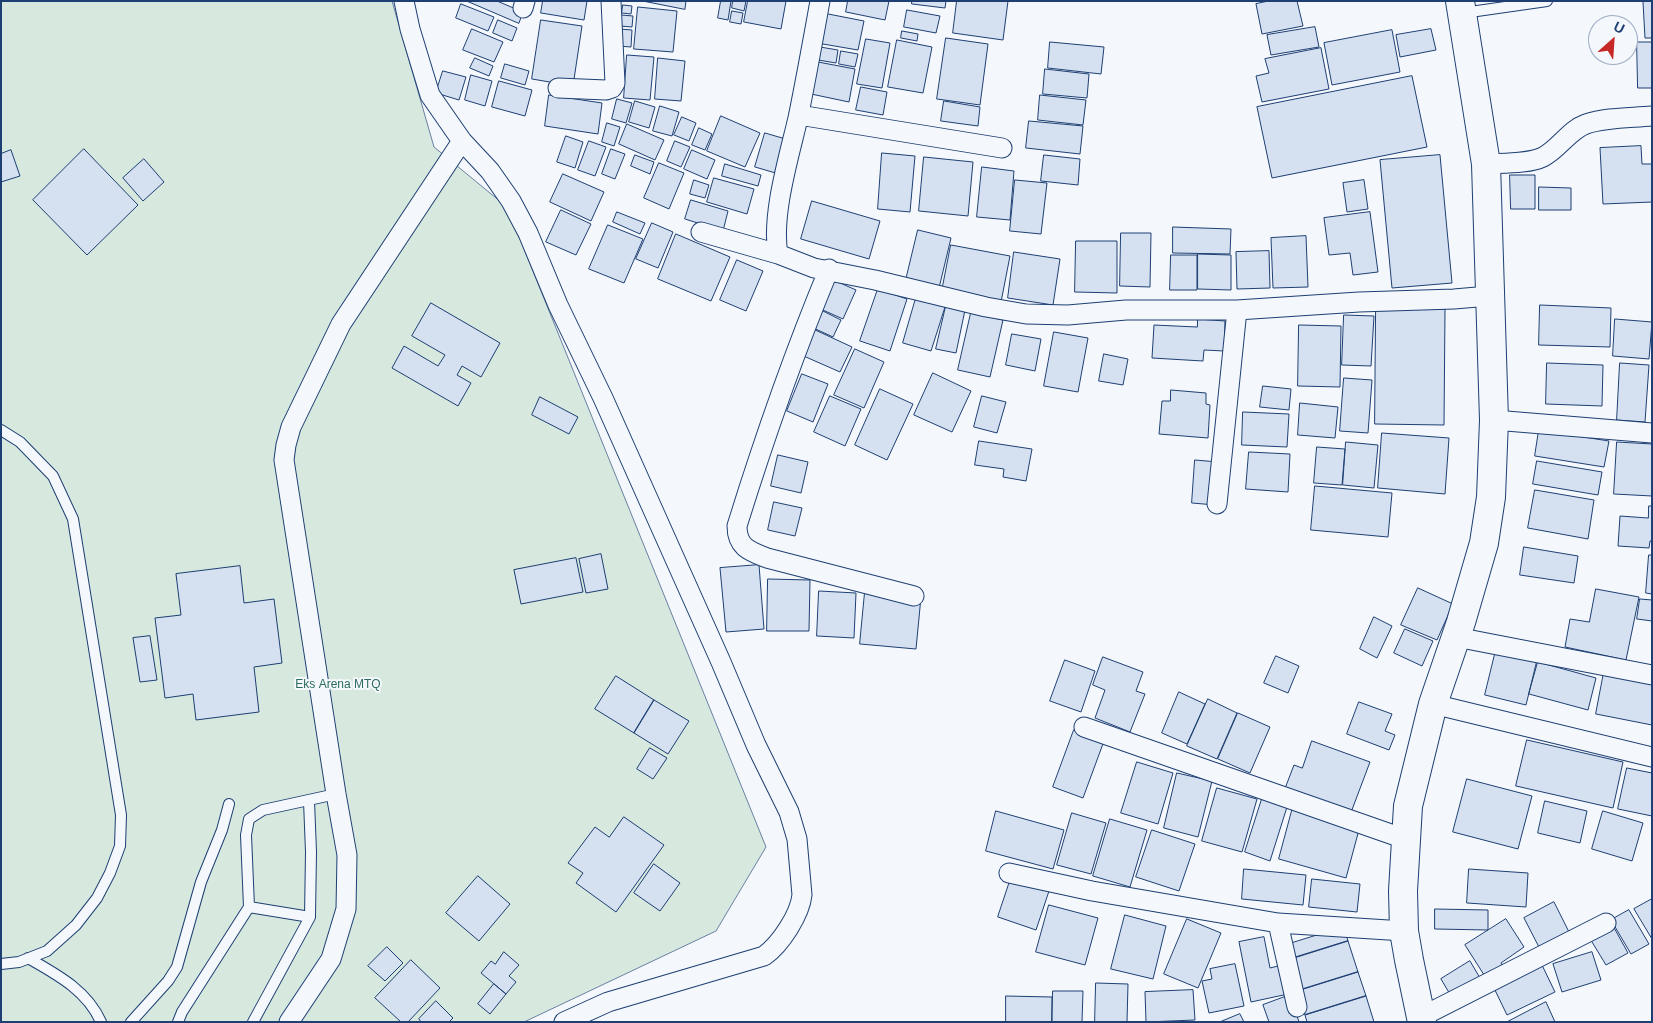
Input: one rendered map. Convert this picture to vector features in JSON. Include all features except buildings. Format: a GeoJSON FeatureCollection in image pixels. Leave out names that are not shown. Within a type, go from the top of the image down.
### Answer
{"type":"FeatureCollection","features":[{"type":"Feature","properties":{"kind":"highway"},"geometry":{"type":"LineString","coordinates":[[1422,1019],[1408,960],[1404,931],[1403,891],[1408,806],[1433,704],[1456,637],[1484,543],[1491,496],[1494,420],[1486,164],[1461,7]]}},
{"type":"Feature","properties":{"kind":"street"},"geometry":{"type":"LineString","coordinates":[[404,1],[412,37],[430,94],[462,141],[490,171],[511,201],[528,233],[558,305],[603,398],[756,745],[789,812],[798,839],[801,904],[781,940],[772,950],[764,956],[608,1002],[564,1022]]}},
{"type":"Feature","properties":{"kind":"street"},"geometry":{"type":"LineString","coordinates":[[558,88],[606,90],[612,88],[615,83],[611,1]]}},
{"type":"Feature","properties":{"kind":"street"},"geometry":{"type":"LineString","coordinates":[[778,254],[776,238],[781,194],[820,1]]}},
{"type":"Feature","properties":{"kind":"street"},"geometry":{"type":"LineString","coordinates":[[798,115],[1002,148]]}},
{"type":"Feature","properties":{"kind":"street"},"geometry":{"type":"LineString","coordinates":[[1486,164],[1531,161],[1543,157],[1584,124],[1600,120],[1652,116]]}},
{"type":"Feature","properties":{"kind":"street"},"geometry":{"type":"LineString","coordinates":[[289,1022],[330,959],[346,910],[347,855],[284,460],[286,445],[291,427],[340,324],[462,141]]}},
{"type":"Feature","properties":{"kind":"street"},"geometry":{"type":"LineString","coordinates":[[701,232],[778,254],[814,268],[829,269],[986,307],[1026,314],[1068,315],[1126,310],[1237,310],[1489,296]]}},
{"type":"Feature","properties":{"kind":"street"},"geometry":{"type":"LineString","coordinates":[[829,269],[804,329],[761,448],[738,526],[737,536],[741,544],[752,552],[767,558],[914,596]]}},
{"type":"Feature","properties":{"kind":"street"},"geometry":{"type":"LineString","coordinates":[[1217,504],[1237,310]]}},
{"type":"Feature","properties":{"kind":"street"},"geometry":{"type":"LineString","coordinates":[[1494,420],[1652,433]]}},
{"type":"Feature","properties":{"kind":"street"},"geometry":{"type":"LineString","coordinates":[[1456,637],[1652,675]]}},
{"type":"Feature","properties":{"kind":"street"},"geometry":{"type":"LineString","coordinates":[[1433,704],[1652,757]]}},
{"type":"Feature","properties":{"kind":"street"},"geometry":{"type":"LineString","coordinates":[[1084,727],[1405,839]]}},
{"type":"Feature","properties":{"kind":"street"},"geometry":{"type":"LineString","coordinates":[[1009,873],[1092,892],[1278,923],[1404,931]]}},
{"type":"Feature","properties":{"kind":"street"},"geometry":{"type":"LineString","coordinates":[[1278,923],[1298,1007]]}},
{"type":"Feature","properties":{"kind":"street"},"geometry":{"type":"LineString","coordinates":[[1422,1019],[1606,923]]}},
{"type":"Feature","properties":{"kind":"lane"},"geometry":{"type":"LineString","coordinates":[[1461,7],[1547,1]]}},
{"type":"Feature","properties":{"kind":"lane"},"geometry":{"type":"LineString","coordinates":[[1,430],[20,442],[52,476],[73,519],[121,815],[120,846],[110,873],[97,898],[76,925],[47,951],[19,962],[1,964]]}},
{"type":"Feature","properties":{"kind":"lane"},"geometry":{"type":"LineString","coordinates":[[178,1022],[182,1012],[248,907],[246,835],[249,819],[263,810],[336,794]]}},
{"type":"Feature","properties":{"kind":"lane"},"geometry":{"type":"LineString","coordinates":[[253,1022],[310,917],[311,852],[309,801]]}},
{"type":"Feature","properties":{"kind":"lane"},"geometry":{"type":"LineString","coordinates":[[131,1022],[168,981],[177,967],[201,882],[222,830],[229,804]]}},
{"type":"Feature","properties":{"kind":"lane"},"geometry":{"type":"LineString","coordinates":[[248,907],[310,917]]}},
{"type":"Feature","properties":{"kind":"lane"},"geometry":{"type":"LineString","coordinates":[[28,958],[66,980],[83,995],[99,1016],[101,1022]]}},
{"type":"Feature","properties":{"kind":"green space","name":"Eks Arena MTQ"},"geometry":{"type":"Polygon","coordinates":[[[1,1],[392,1],[434,147],[507,207],[766,847],[716,931],[524,1022],[1,1022],[1,1]]]}}]}
